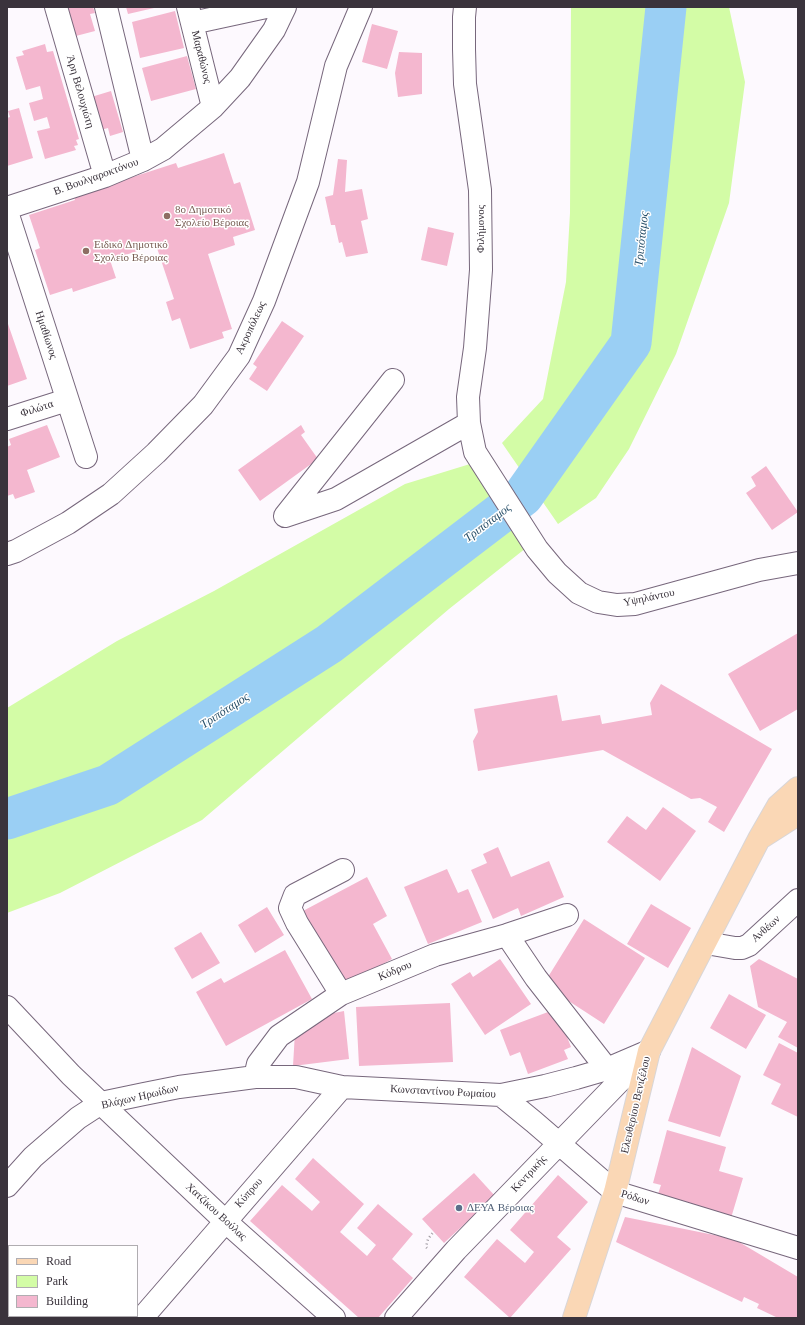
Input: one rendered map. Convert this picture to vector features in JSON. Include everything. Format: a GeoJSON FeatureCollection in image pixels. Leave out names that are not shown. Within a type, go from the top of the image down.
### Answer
{"type":"FeatureCollection","features":[{"type":"Feature","properties":{"kind":"main road","name":"Ελευθερίου Βενιζέλου"},"geometry":{"type":"LineString","coordinates":[[574,1318],[615,1192],[649,1051],[759,839],[778,806],[798,788]]}},
{"type":"Feature","properties":{"kind":"main road"},"geometry":{"type":"LineString","coordinates":[[759,839],[798,814]]}},
{"type":"Feature","properties":{"kind":"street","name":"Άρη Βελουχιώτη"},"geometry":{"type":"LineString","coordinates":[[56,7],[105,176]]}},
{"type":"Feature","properties":{"kind":"street"},"geometry":{"type":"LineString","coordinates":[[106,7],[143,160]]}},
{"type":"Feature","properties":{"kind":"street"},"geometry":{"type":"LineString","coordinates":[[190,15],[266,7]]}},
{"type":"Feature","properties":{"kind":"street","name":"Β. Βουλγαροκτόνου"},"geometry":{"type":"LineString","coordinates":[[7,208],[105,176],[143,160],[163,148],[213,107],[240,78],[274,30],[285,7]]}},
{"type":"Feature","properties":{"kind":"street","name":"Ακροπόλεως"},"geometry":{"type":"LineString","coordinates":[[7,554],[16,551],[68,523],[111,494],[156,453],[203,405],[239,356],[264,301],[308,182],[336,66],[361,7]]}},
{"type":"Feature","properties":{"kind":"street","name":"Φιλήμονος"},"geometry":{"type":"LineString","coordinates":[[465,7],[465,84],[480,190],[481,221],[481,270],[475,348],[468,397],[469,423],[475,452]]}},
{"type":"Feature","properties":{"kind":"street","name":"Μαραθώνος"},"geometry":{"type":"LineString","coordinates":[[190,15],[213,107]]}},
{"type":"Feature","properties":{"kind":"street","name":"Ημαθίωνος"},"geometry":{"type":"LineString","coordinates":[[7,212],[86,457]]}},
{"type":"Feature","properties":{"kind":"street"},"geometry":{"type":"LineString","coordinates":[[393,380],[285,516],[336,498],[469,423]]}},
{"type":"Feature","properties":{"kind":"street","name":"Φιλώτα"},"geometry":{"type":"LineString","coordinates":[[7,419],[67,400]]}},
{"type":"Feature","properties":{"kind":"street","name":"Υψηλάντου"},"geometry":{"type":"LineString","coordinates":[[475,452],[537,549],[557,573],[579,593],[598,602],[617,605],[635,604],[759,570],[798,563]]}},
{"type":"Feature","properties":{"kind":"street"},"geometry":{"type":"LineString","coordinates":[[341,994],[297,923],[290,908],[295,895],[343,870]]}},
{"type":"Feature","properties":{"kind":"street","name":"Ανθέων"},"geometry":{"type":"LineString","coordinates":[[706,943],[742,948],[749,944],[798,900]]}},
{"type":"Feature","properties":{"kind":"street","name":"Κόδρου"},"geometry":{"type":"LineString","coordinates":[[255,1077],[258,1064],[279,1036],[341,994],[435,955],[507,935],[567,914]]}},
{"type":"Feature","properties":{"kind":"street"},"geometry":{"type":"LineString","coordinates":[[507,935],[536,978],[607,1069]]}},
{"type":"Feature","properties":{"kind":"street","name":"Χατζίκου Βούλας"},"geometry":{"type":"LineString","coordinates":[[10,1011],[101,1104],[225,1221],[334,1318]]}},
{"type":"Feature","properties":{"kind":"street","name":"Κωνσταντίνου Ρωμαίου"},"geometry":{"type":"LineString","coordinates":[[255,1077],[296,1077],[342,1087],[501,1095],[545,1086],[607,1069],[649,1051]]}},
{"type":"Feature","properties":{"kind":"street","name":"Κεντρικής"},"geometry":{"type":"LineString","coordinates":[[396,1318],[456,1250],[558,1143],[649,1051]]}},
{"type":"Feature","properties":{"kind":"street","name":"Βλάχων Ηρωίδων"},"geometry":{"type":"LineString","coordinates":[[7,1186],[33,1157],[78,1118],[101,1104],[179,1087],[255,1077]]}},
{"type":"Feature","properties":{"kind":"street","name":"Κύπρου"},"geometry":{"type":"LineString","coordinates":[[142,1318],[342,1087]]}},
{"type":"Feature","properties":{"kind":"street","name":"Ρόδων"},"geometry":{"type":"LineString","coordinates":[[501,1095],[615,1192],[798,1248]]}},
{"type":"Feature","properties":{"kind":"green space"},"geometry":{"type":"Polygon","coordinates":[[[571,7],[729,7],[745,82],[729,203],[676,354],[629,449],[596,498],[558,524],[502,443],[543,399],[566,282],[570,213],[571,7]]]}},
{"type":"Feature","properties":{"kind":"green space"},"geometry":{"type":"Polygon","coordinates":[[[470,464],[526,548],[449,609],[202,820],[60,893],[7,913],[7,708],[117,641],[214,591],[405,484],[470,464]]]}},
{"type":"Feature","properties":{"kind":"building"},"geometry":{"type":"Polygon","coordinates":[[[64,7],[93,7],[95,13],[90,14],[95,31],[72,37],[64,7]]]}},
{"type":"Feature","properties":{"kind":"building"},"geometry":{"type":"Polygon","coordinates":[[[126,7],[154,7],[154,8],[128,14],[126,7]]]}},
{"type":"Feature","properties":{"kind":"building"},"geometry":{"type":"Polygon","coordinates":[[[175,11],[184,48],[140,58],[132,22],[175,11]]]}},
{"type":"Feature","properties":{"kind":"building"},"geometry":{"type":"Polygon","coordinates":[[[372,24],[398,31],[387,69],[362,62],[372,24]]]}},
{"type":"Feature","properties":{"kind":"building"},"geometry":{"type":"Polygon","coordinates":[[[45,44],[47,52],[53,51],[79,139],[76,140],[78,145],[74,146],[76,150],[45,159],[37,131],[50,128],[47,117],[34,121],[29,103],[43,99],[40,86],[26,90],[16,57],[24,55],[22,51],[45,44]]]}},
{"type":"Feature","properties":{"kind":"building"},"geometry":{"type":"Polygon","coordinates":[[[399,52],[422,53],[422,94],[398,97],[395,73],[399,52]]]}},
{"type":"Feature","properties":{"kind":"building"},"geometry":{"type":"Polygon","coordinates":[[[187,56],[196,89],[151,101],[142,68],[187,56]]]}},
{"type":"Feature","properties":{"kind":"building"},"geometry":{"type":"Polygon","coordinates":[[[111,91],[123,132],[110,136],[108,128],[97,131],[88,98],[111,91]]]}},
{"type":"Feature","properties":{"kind":"building"},"geometry":{"type":"Polygon","coordinates":[[[19,108],[33,158],[7,166],[7,118],[10,117],[8,111],[19,108]]]}},
{"type":"Feature","properties":{"kind":"building","name":"Ειδικό Δημοτικό Σχολείο Βέροιας"},"geometry":{"type":"Polygon","coordinates":[[[224,153],[234,184],[240,182],[255,230],[233,237],[235,245],[208,254],[232,329],[222,332],[224,338],[190,349],[180,318],[172,321],[166,302],[174,299],[156,245],[110,260],[116,278],[73,292],[72,288],[50,295],[35,250],[40,248],[29,215],[75,200],[74,196],[176,163],[178,168],[224,153]]]}},
{"type":"Feature","properties":{"kind":"building"},"geometry":{"type":"Polygon","coordinates":[[[338,159],[347,160],[345,192],[362,189],[368,219],[361,221],[368,253],[346,257],[342,242],[339,243],[335,225],[331,225],[325,197],[333,195],[338,159]]]}},
{"type":"Feature","properties":{"kind":"building"},"geometry":{"type":"Polygon","coordinates":[[[428,227],[454,233],[447,266],[421,260],[428,227]]]}},
{"type":"Feature","properties":{"kind":"building"},"geometry":{"type":"Polygon","coordinates":[[[7,321],[27,379],[7,386],[7,321]]]}},
{"type":"Feature","properties":{"kind":"building"},"geometry":{"type":"Polygon","coordinates":[[[282,321],[304,336],[267,391],[249,379],[257,367],[253,364],[282,321]]]}},
{"type":"Feature","properties":{"kind":"building"},"geometry":{"type":"Polygon","coordinates":[[[47,425],[60,457],[27,470],[35,492],[15,499],[13,494],[7,496],[7,447],[11,445],[9,439],[47,425]]]}},
{"type":"Feature","properties":{"kind":"building"},"geometry":{"type":"Polygon","coordinates":[[[301,425],[305,432],[301,435],[318,459],[260,501],[238,470],[301,425]]]}},
{"type":"Feature","properties":{"kind":"building"},"geometry":{"type":"Polygon","coordinates":[[[766,466],[798,512],[772,530],[746,493],[756,486],[751,477],[766,466]]]}},
{"type":"Feature","properties":{"kind":"building"},"geometry":{"type":"Polygon","coordinates":[[[798,633],[798,709],[760,731],[728,674],[798,633]]]}},
{"type":"Feature","properties":{"kind":"building"},"geometry":{"type":"Polygon","coordinates":[[[661,684],[772,749],[724,832],[708,822],[717,807],[700,798],[691,799],[603,750],[478,771],[473,741],[478,732],[474,709],[557,695],[562,721],[600,715],[602,724],[652,715],[650,703],[661,684]]]}},
{"type":"Feature","properties":{"kind":"building"},"geometry":{"type":"Polygon","coordinates":[[[663,807],[696,831],[660,881],[607,842],[627,816],[646,830],[663,807]]]}},
{"type":"Feature","properties":{"kind":"building"},"geometry":{"type":"Polygon","coordinates":[[[498,847],[511,877],[549,861],[564,897],[521,916],[518,908],[493,919],[471,870],[487,863],[483,854],[498,847]]]}},
{"type":"Feature","properties":{"kind":"building"},"geometry":{"type":"Polygon","coordinates":[[[447,869],[458,893],[468,889],[482,922],[428,944],[404,887],[447,869]]]}},
{"type":"Feature","properties":{"kind":"building"},"geometry":{"type":"Polygon","coordinates":[[[367,877],[387,916],[373,924],[392,959],[341,987],[301,912],[367,877]]]}},
{"type":"Feature","properties":{"kind":"building"},"geometry":{"type":"Polygon","coordinates":[[[651,904],[691,928],[668,968],[627,944],[651,904]]]}},
{"type":"Feature","properties":{"kind":"building"},"geometry":{"type":"Polygon","coordinates":[[[267,907],[284,935],[255,953],[238,925],[267,907]]]}},
{"type":"Feature","properties":{"kind":"building"},"geometry":{"type":"Polygon","coordinates":[[[584,919],[645,958],[604,1024],[561,996],[548,977],[584,919]]]}},
{"type":"Feature","properties":{"kind":"building"},"geometry":{"type":"Polygon","coordinates":[[[201,932],[220,963],[192,979],[174,948],[201,932]]]}},
{"type":"Feature","properties":{"kind":"building"},"geometry":{"type":"Polygon","coordinates":[[[285,950],[312,999],[226,1046],[196,992],[221,978],[224,983],[285,950]]]}},
{"type":"Feature","properties":{"kind":"building"},"geometry":{"type":"Polygon","coordinates":[[[500,959],[531,1004],[485,1035],[451,984],[470,972],[473,977],[500,959]]]}},
{"type":"Feature","properties":{"kind":"building"},"geometry":{"type":"Polygon","coordinates":[[[759,959],[798,979],[798,1048],[778,1037],[787,1022],[758,1007],[750,966],[759,959]]]}},
{"type":"Feature","properties":{"kind":"building"},"geometry":{"type":"Polygon","coordinates":[[[729,994],[766,1015],[746,1049],[710,1028],[729,994]]]}},
{"type":"Feature","properties":{"kind":"building"},"geometry":{"type":"Polygon","coordinates":[[[450,1003],[453,1062],[359,1066],[356,1007],[450,1003]]]}},
{"type":"Feature","properties":{"kind":"building"},"geometry":{"type":"Polygon","coordinates":[[[556,1009],[571,1047],[564,1050],[568,1059],[528,1074],[520,1052],[510,1056],[500,1030],[556,1009]]]}},
{"type":"Feature","properties":{"kind":"building"},"geometry":{"type":"Polygon","coordinates":[[[344,1011],[349,1059],[293,1066],[295,1032],[319,1016],[344,1011]]]}},
{"type":"Feature","properties":{"kind":"building"},"geometry":{"type":"Polygon","coordinates":[[[779,1043],[798,1053],[798,1117],[771,1104],[781,1084],[763,1075],[779,1043]]]}},
{"type":"Feature","properties":{"kind":"building"},"geometry":{"type":"Polygon","coordinates":[[[692,1047],[741,1076],[720,1137],[668,1121],[692,1047]]]}},
{"type":"Feature","properties":{"kind":"building"},"geometry":{"type":"Polygon","coordinates":[[[667,1130],[726,1147],[719,1171],[743,1178],[731,1218],[657,1197],[661,1185],[653,1183],[667,1130]]]}},
{"type":"Feature","properties":{"kind":"building"},"geometry":{"type":"Polygon","coordinates":[[[313,1158],[364,1204],[340,1232],[367,1256],[376,1245],[357,1228],[378,1204],[413,1234],[392,1259],[413,1278],[378,1318],[359,1318],[250,1221],[282,1185],[312,1211],[320,1202],[295,1179],[313,1158]]]}},
{"type":"Feature","properties":{"kind":"building","name":"ΔΕΥΑ Βέροιας"},"geometry":{"type":"Polygon","coordinates":[[[474,1173],[495,1196],[444,1243],[422,1219],[474,1173]]]}},
{"type":"Feature","properties":{"kind":"building"},"geometry":{"type":"Polygon","coordinates":[[[558,1175],[588,1202],[557,1237],[571,1249],[510,1318],[464,1277],[497,1239],[525,1263],[534,1252],[510,1230],[558,1175]]]}},
{"type":"Feature","properties":{"kind":"building"},"geometry":{"type":"Polygon","coordinates":[[[625,1217],[734,1239],[798,1277],[798,1318],[778,1318],[757,1308],[759,1304],[744,1297],[742,1302],[616,1242],[625,1217]]]}},
{"type":"Feature","properties":{"kind":"waterway","name":"Τριπόταμος"},"geometry":{"type":"LineString","coordinates":[[7,819],[108,785],[329,644],[523,496],[631,343],[666,7]]}},
{"type":"Feature","properties":{"kind":"place","name":"8ο Δημοτικό Σχολείο Βέροιας"},"geometry":{"type":"Point","coordinates":[167,216]}},
{"type":"Feature","properties":{"kind":"place","name":"Ειδικό Δημοτικό Σχολείο Βέροιας"},"geometry":{"type":"Point","coordinates":[86,251]}},
{"type":"Feature","properties":{"kind":"place","name":"ΔΕΥΑ Βέροιας"},"geometry":{"type":"Point","coordinates":[459,1208]}}]}
